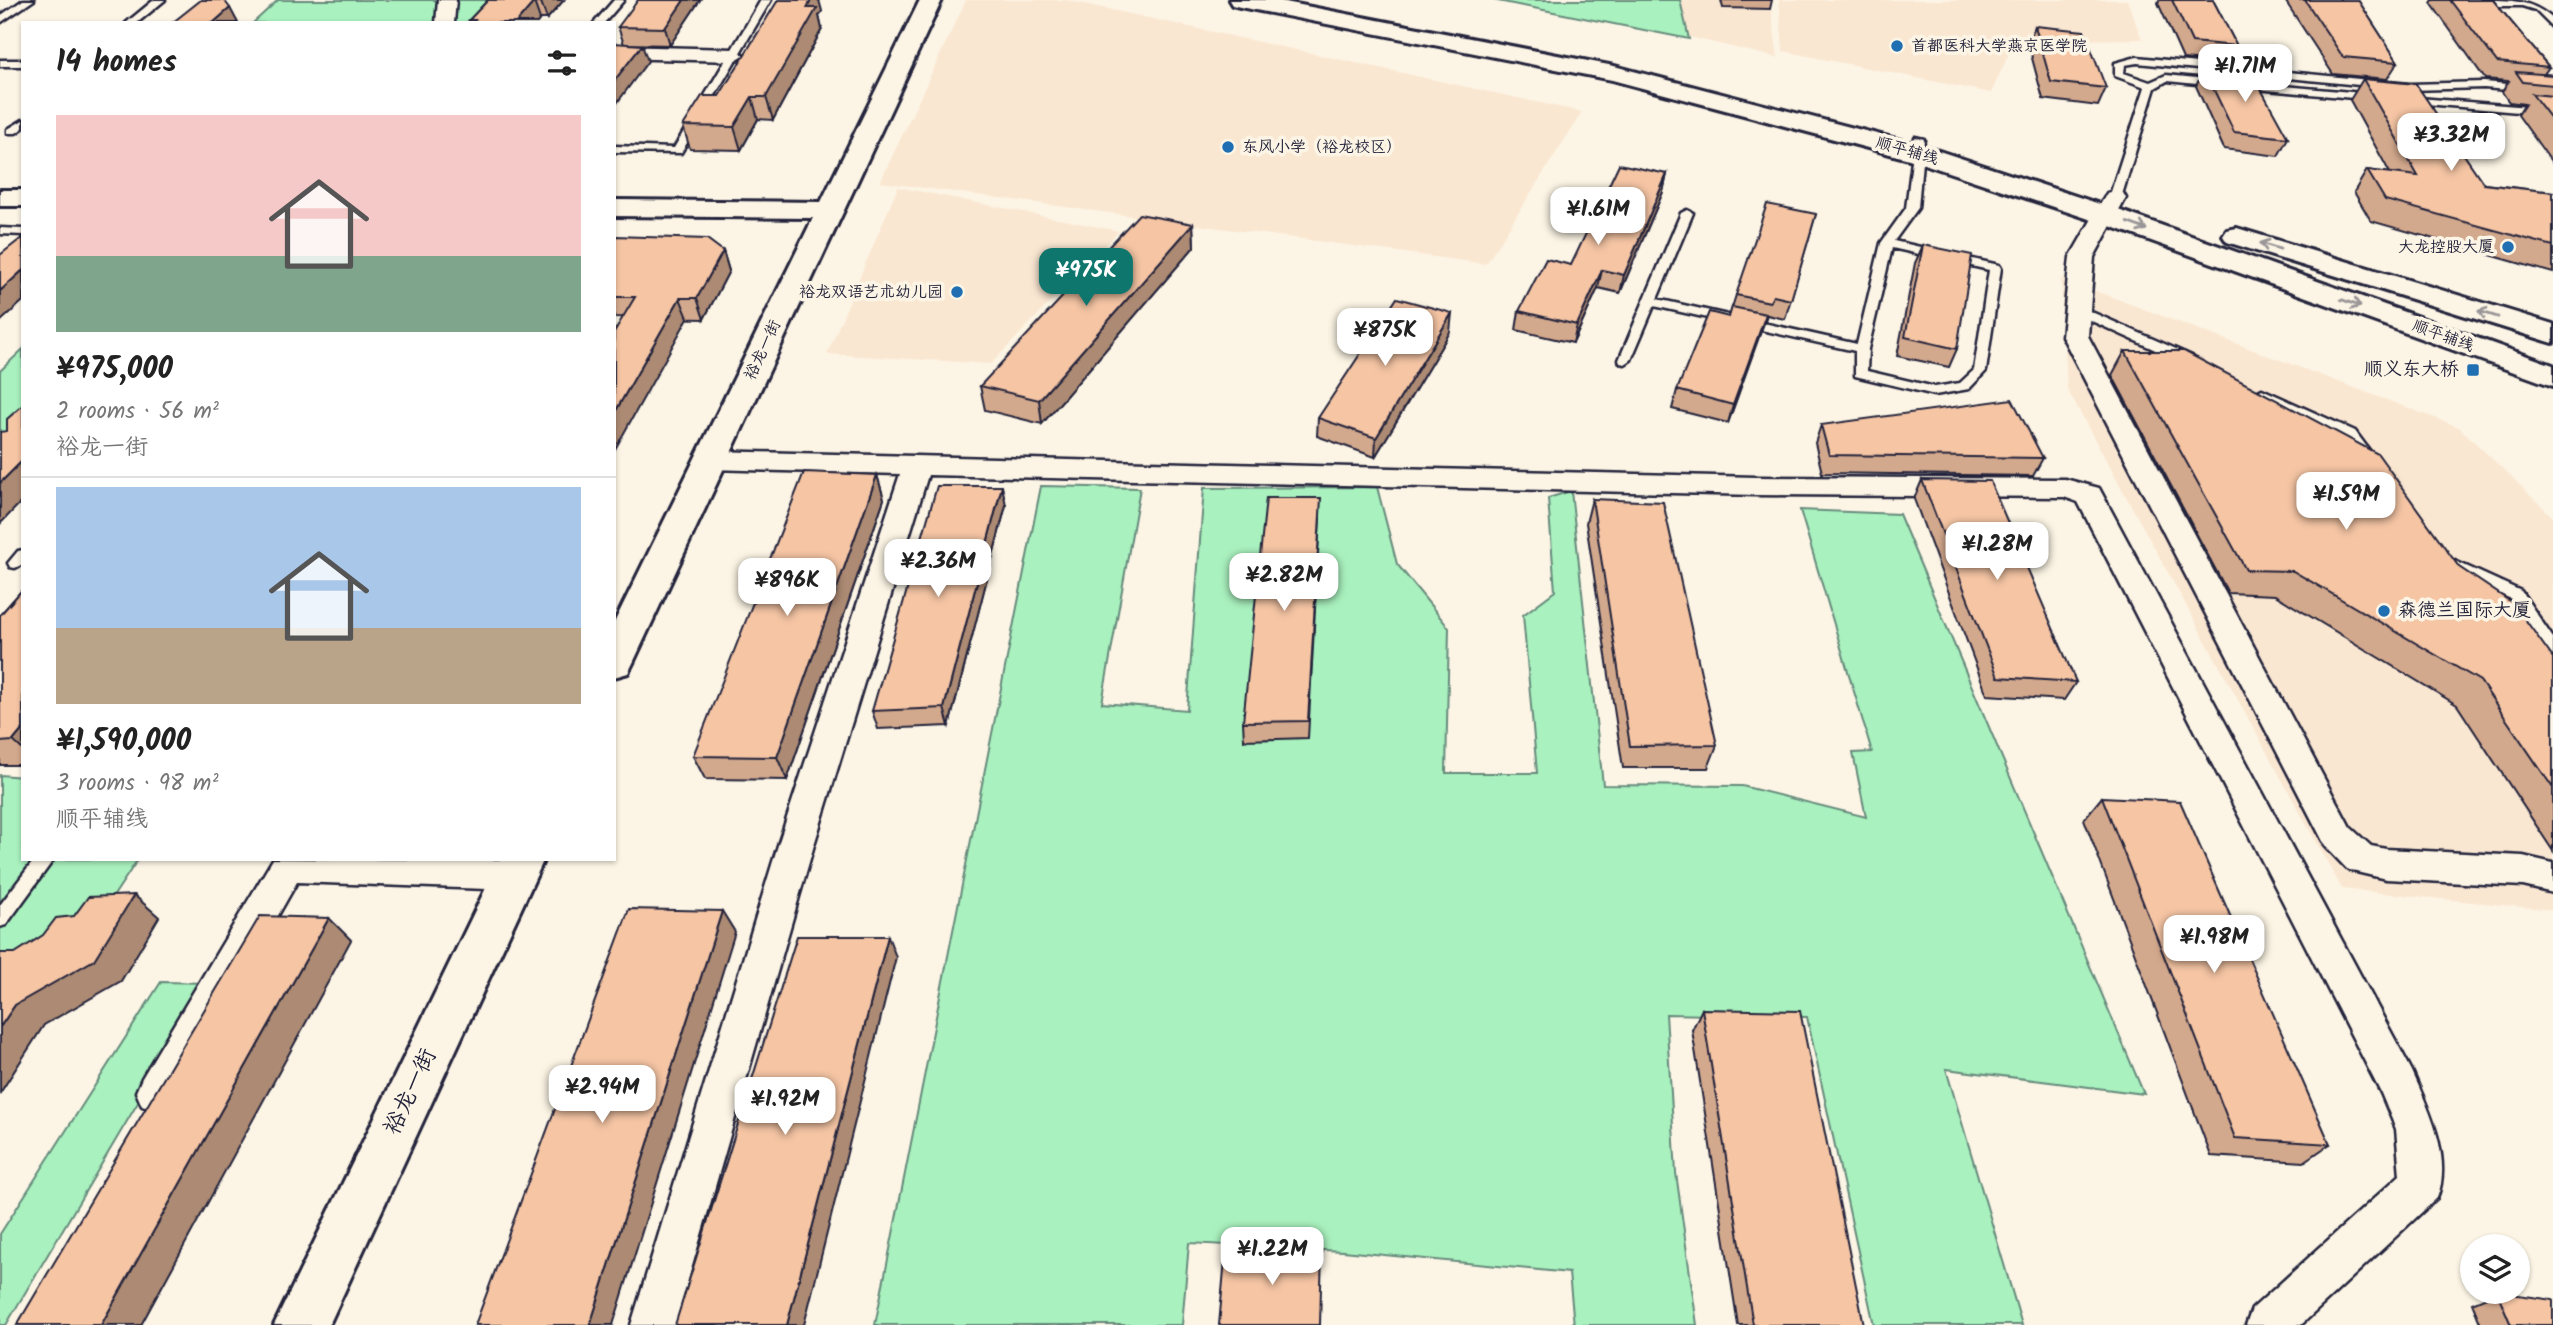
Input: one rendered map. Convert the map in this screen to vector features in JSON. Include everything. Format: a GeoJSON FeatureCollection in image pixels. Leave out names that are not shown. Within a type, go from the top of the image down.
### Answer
{"type":"FeatureCollection","features":[{"type":"Feature","properties":{"kind":"main road","name":"裕龙一街"},"geometry":{"type":"LineString","coordinates":[[616,659],[931,0]]}},
{"type":"Feature","properties":{"kind":"main road","name":"顺平辅线"},"geometry":{"type":"LineString","coordinates":[[1240,0],[1615,73],[1919,146]]}},
{"type":"Feature","properties":{"kind":"main road","name":"顺平辅线"},"geometry":{"type":"LineString","coordinates":[[1320,0],[1647,67],[1919,146],[2110,206],[2553,334]]}},
{"type":"Feature","properties":{"kind":"main road"},"geometry":{"type":"LineString","coordinates":[[0,198],[21,198]]}},
{"type":"Feature","properties":{"kind":"main road","name":"顺平辅线"},"geometry":{"type":"LineString","coordinates":[[2110,206],[2551,375]]}},
{"type":"Feature","properties":{"kind":"main road"},"geometry":{"type":"LineString","coordinates":[[616,208],[829,210]]}},
{"type":"Feature","properties":{"kind":"main road","name":"裕龙一街"},"geometry":{"type":"LineString","coordinates":[[301,1325],[518,867]]}},
{"type":"Feature","properties":{"kind":"street"},"geometry":{"type":"LineString","coordinates":[[445,21],[447,0]]}},
{"type":"Feature","properties":{"kind":"street"},"geometry":{"type":"LineString","coordinates":[[616,52],[734,55]]}},
{"type":"Feature","properties":{"kind":"street"},"geometry":{"type":"LineString","coordinates":[[2110,206],[2082,257],[2075,335],[2338,837],[2361,859],[2386,864],[2523,871],[2553,878]]}},
{"type":"Feature","properties":{"kind":"street"},"geometry":{"type":"LineString","coordinates":[[710,460],[1756,486],[2064,488],[2089,495],[2398,1084],[2416,1129],[2422,1183],[2268,1325]]}},
{"type":"Feature","properties":{"kind":"street"},"geometry":{"type":"LineString","coordinates":[[653,1325],[796,845],[917,465]]}},
{"type":"Feature","properties":{"kind":"street"},"geometry":{"type":"LineString","coordinates":[[140,1120],[290,863],[518,867]]}},
{"type":"Feature","properties":{"kind":"lane"},"geometry":{"type":"LineString","coordinates":[[0,20],[29,0]]}},
{"type":"Feature","properties":{"kind":"lane"},"geometry":{"type":"LineString","coordinates":[[134,21],[160,0]]}},
{"type":"Feature","properties":{"kind":"lane"},"geometry":{"type":"LineString","coordinates":[[601,21],[619,0]]}},
{"type":"Feature","properties":{"kind":"lane"},"geometry":{"type":"LineString","coordinates":[[616,149],[677,151],[766,0]]}},
{"type":"Feature","properties":{"kind":"lane"},"geometry":{"type":"LineString","coordinates":[[2491,13],[2482,3],[2523,3],[2539,8],[2553,25]]}},
{"type":"Feature","properties":{"kind":"lane"},"geometry":{"type":"LineString","coordinates":[[2150,86],[2119,74],[2120,64],[2137,60],[2410,87],[2484,85],[2553,90]]}},
{"type":"Feature","properties":{"kind":"lane"},"geometry":{"type":"LineString","coordinates":[[0,63],[21,64]]}},
{"type":"Feature","properties":{"kind":"lane"},"geometry":{"type":"LineString","coordinates":[[2110,206],[2150,86],[2166,78],[2382,98]]}},
{"type":"Feature","properties":{"kind":"lane"},"geometry":{"type":"LineString","coordinates":[[2544,79],[2553,90]]}},
{"type":"Feature","properties":{"kind":"lane"},"geometry":{"type":"LineString","coordinates":[[2396,99],[2553,112]]}},
{"type":"Feature","properties":{"kind":"lane"},"geometry":{"type":"LineString","coordinates":[[12,131],[21,124]]}},
{"type":"Feature","properties":{"kind":"lane"},"geometry":{"type":"LineString","coordinates":[[1887,243],[1995,268],[1980,371],[1964,386],[1935,391],[1860,373],[1862,349],[1887,243],[1912,208],[1919,146]]}},
{"type":"Feature","properties":{"kind":"lane"},"geometry":{"type":"LineString","coordinates":[[1625,360],[1688,214]]}},
{"type":"Feature","properties":{"kind":"lane"},"geometry":{"type":"LineString","coordinates":[[1,232],[21,232]]}},
{"type":"Feature","properties":{"kind":"lane"},"geometry":{"type":"LineString","coordinates":[[1650,301],[1862,349]]}},
{"type":"Feature","properties":{"kind":"lane"},"geometry":{"type":"LineString","coordinates":[[2078,310],[2202,366]]}},
{"type":"Feature","properties":{"kind":"lane"},"geometry":{"type":"LineString","coordinates":[[2251,389],[2350,434],[2374,466]]}},
{"type":"Feature","properties":{"kind":"lane"},"geometry":{"type":"LineString","coordinates":[[2436,550],[2444,561],[2516,595],[2553,650]]}},
{"type":"Feature","properties":{"kind":"lane"},"geometry":{"type":"LineString","coordinates":[[0,919],[44,861]]}},
{"type":"Feature","properties":{"kind":"shaded area","name":"东风小学（裕龙校区）"},"geometry":{"type":"Polygon","coordinates":[[[966,0],[1066,0],[1582,112],[1486,264],[880,182],[966,0]]]}},
{"type":"Feature","properties":{"kind":"shaded area"},"geometry":{"type":"Polygon","coordinates":[[[1532,0],[1770,0],[1778,58],[1532,0]]]}},
{"type":"Feature","properties":{"kind":"shaded area","name":"首都医科大学燕京医学院"},"geometry":{"type":"Polygon","coordinates":[[[1779,0],[2127,0],[2142,39],[2015,41],[1991,93],[1783,51],[1779,0]]]}},
{"type":"Feature","properties":{"kind":"shaded area","name":"裕龙双语艺术幼儿园"},"geometry":{"type":"Polygon","coordinates":[[[898,187],[1119,231],[991,364],[827,354],[898,187]]]}},
{"type":"Feature","properties":{"kind":"shaded area"},"geometry":{"type":"Polygon","coordinates":[[[2061,278],[2459,427],[2553,517],[2553,910],[2342,889],[2067,389],[2061,278]]]}},
{"type":"Feature","properties":{"kind":"green space"},"geometry":{"type":"Polygon","coordinates":[[[278,0],[504,0],[484,21],[255,21],[278,0]]]}},
{"type":"Feature","properties":{"kind":"green space"},"geometry":{"type":"Polygon","coordinates":[[[1493,0],[1680,0],[1689,39],[1493,0]]]}},
{"type":"Feature","properties":{"kind":"green space"},"geometry":{"type":"Polygon","coordinates":[[[21,351],[21,429],[0,452],[0,371],[21,351]]]}},
{"type":"Feature","properties":{"kind":"green space"},"geometry":{"type":"Polygon","coordinates":[[[1041,486],[1140,488],[1102,703],[1187,710],[1204,488],[1377,487],[1397,564],[1449,628],[1446,773],[1537,773],[1523,615],[1555,591],[1548,498],[1571,491],[1603,785],[1742,786],[1866,817],[1853,753],[1872,752],[1800,510],[1899,514],[2144,1094],[1946,1069],[2022,1325],[1874,1325],[1807,1017],[1666,1014],[1676,1173],[1697,1325],[1574,1325],[1569,1273],[1343,1251],[1189,1243],[1182,1325],[875,1325],[1041,486]]]}},
{"type":"Feature","properties":{"kind":"green space"},"geometry":{"type":"Polygon","coordinates":[[[0,775],[21,777],[21,861],[137,861],[101,915],[0,985],[0,775]]]}},
{"type":"Feature","properties":{"kind":"green space"},"geometry":{"type":"Polygon","coordinates":[[[161,982],[209,983],[6,1325],[0,1325],[0,1234],[161,982]]]}},
{"type":"Feature","properties":{"kind":"building"},"geometry":{"type":"Polygon","coordinates":[[[201,0],[224,0],[230,8],[215,21],[175,21],[201,0]]]}},
{"type":"Feature","properties":{"kind":"building"},"geometry":{"type":"Polygon","coordinates":[[[488,0],[543,0],[534,2],[518,21],[469,20],[488,0]]]}},
{"type":"Feature","properties":{"kind":"building"},"geometry":{"type":"Polygon","coordinates":[[[638,0],[684,0],[665,28],[618,27],[638,0]]]}},
{"type":"Feature","properties":{"kind":"building"},"geometry":{"type":"Polygon","coordinates":[[[778,0],[811,0],[807,8],[817,8],[766,97],[752,97],[734,127],[683,126],[702,96],[719,96],[778,0]]]}},
{"type":"Feature","properties":{"kind":"building"},"geometry":{"type":"Polygon","coordinates":[[[2172,0],[2213,0],[2237,46],[2192,42],[2172,0]]]}},
{"type":"Feature","properties":{"kind":"building"},"geometry":{"type":"Polygon","coordinates":[[[2305,0],[2358,0],[2398,62],[2343,57],[2305,0]]]}},
{"type":"Feature","properties":{"kind":"building"},"geometry":{"type":"Polygon","coordinates":[[[2450,0],[2493,0],[2549,67],[2497,62],[2450,0]]]}},
{"type":"Feature","properties":{"kind":"building"},"geometry":{"type":"Polygon","coordinates":[[[2035,26],[2084,31],[2106,88],[2051,82],[2035,26]]]}},
{"type":"Feature","properties":{"kind":"building"},"geometry":{"type":"Polygon","coordinates":[[[616,43],[642,45],[616,78],[616,43]]]}},
{"type":"Feature","properties":{"kind":"building"},"geometry":{"type":"Polygon","coordinates":[[[2204,69],[2252,73],[2288,138],[2234,132],[2204,69]]]}},
{"type":"Feature","properties":{"kind":"building"},"geometry":{"type":"Polygon","coordinates":[[[2516,72],[2553,75],[2553,85],[2523,82],[2516,72]]]}},
{"type":"Feature","properties":{"kind":"building"},"geometry":{"type":"Polygon","coordinates":[[[2363,79],[2416,84],[2484,184],[2553,192],[2553,246],[2385,200],[2367,170],[2418,176],[2363,79]]]}},
{"type":"Feature","properties":{"kind":"building"},"geometry":{"type":"Polygon","coordinates":[[[2532,94],[2553,96],[2553,121],[2532,94]]]}},
{"type":"Feature","properties":{"kind":"building"},"geometry":{"type":"Polygon","coordinates":[[[1619,164],[1667,174],[1624,275],[1602,270],[1577,325],[1519,311],[1546,259],[1571,265],[1619,164]]]}},
{"type":"Feature","properties":{"kind":"building"},"geometry":{"type":"Polygon","coordinates":[[[1767,204],[1816,214],[1791,300],[1773,296],[1770,302],[1736,295],[1767,204]]]}},
{"type":"Feature","properties":{"kind":"building"},"geometry":{"type":"Polygon","coordinates":[[[1139,214],[1193,224],[1039,400],[980,386],[1139,214]]]}},
{"type":"Feature","properties":{"kind":"building"},"geometry":{"type":"Polygon","coordinates":[[[616,236],[707,239],[723,251],[697,298],[680,298],[616,410],[616,329],[635,297],[616,297],[616,236]]]}},
{"type":"Feature","properties":{"kind":"building"},"geometry":{"type":"Polygon","coordinates":[[[21,239],[21,272],[0,291],[0,255],[21,239]]]}},
{"type":"Feature","properties":{"kind":"building"},"geometry":{"type":"Polygon","coordinates":[[[1923,245],[1972,255],[1957,349],[1905,337],[1923,245]]]}},
{"type":"Feature","properties":{"kind":"building"},"geometry":{"type":"Polygon","coordinates":[[[1397,298],[1452,313],[1376,438],[1318,418],[1397,298]]]}},
{"type":"Feature","properties":{"kind":"building"},"geometry":{"type":"Polygon","coordinates":[[[1732,307],[1766,314],[1733,405],[1677,390],[1709,312],[1729,317],[1732,307]]]}},
{"type":"Feature","properties":{"kind":"building","name":"森德兰国际大厦"},"geometry":{"type":"Polygon","coordinates":[[[2125,351],[2184,351],[2378,454],[2459,567],[2514,604],[2553,658],[2553,788],[2480,681],[2293,571],[2246,570],[2125,351]]]}},
{"type":"Feature","properties":{"kind":"building"},"geometry":{"type":"Polygon","coordinates":[[[2012,399],[2043,458],[1829,455],[1821,425],[2012,399]]]}},
{"type":"Feature","properties":{"kind":"building"},"geometry":{"type":"Polygon","coordinates":[[[21,407],[21,462],[0,483],[0,432],[7,431],[7,419],[21,407]]]}},
{"type":"Feature","properties":{"kind":"building"},"geometry":{"type":"Polygon","coordinates":[[[804,472],[877,475],[777,757],[693,756],[804,472]]]}},
{"type":"Feature","properties":{"kind":"building"},"geometry":{"type":"Polygon","coordinates":[[[1922,480],[1990,481],[2076,682],[1998,677],[1922,480]]]}},
{"type":"Feature","properties":{"kind":"building"},"geometry":{"type":"Polygon","coordinates":[[[937,486],[1002,486],[944,708],[872,711],[937,486]]]}},
{"type":"Feature","properties":{"kind":"building"},"geometry":{"type":"Polygon","coordinates":[[[1266,498],[1321,498],[1308,721],[1243,722],[1266,498]]]}},
{"type":"Feature","properties":{"kind":"building"},"geometry":{"type":"Polygon","coordinates":[[[1592,499],[1663,502],[1717,745],[1630,746],[1592,499]]]}},
{"type":"Feature","properties":{"kind":"building"},"geometry":{"type":"Polygon","coordinates":[[[21,591],[21,731],[13,741],[0,742],[0,615],[21,591]]]}},
{"type":"Feature","properties":{"kind":"building"},"geometry":{"type":"Polygon","coordinates":[[[2102,797],[2180,801],[2330,1144],[2235,1138],[2102,797]]]}},
{"type":"Feature","properties":{"kind":"building"},"geometry":{"type":"Polygon","coordinates":[[[134,895],[94,960],[15,1005],[0,1027],[0,953],[15,953],[43,935],[56,918],[74,916],[88,897],[134,895]]]}},
{"type":"Feature","properties":{"kind":"building"},"geometry":{"type":"Polygon","coordinates":[[[629,909],[722,911],[590,1325],[475,1325],[629,909]]]}},
{"type":"Feature","properties":{"kind":"building"},"geometry":{"type":"Polygon","coordinates":[[[260,916],[329,918],[101,1325],[17,1325],[260,916]]]}},
{"type":"Feature","properties":{"kind":"building"},"geometry":{"type":"Polygon","coordinates":[[[797,936],[888,936],[787,1325],[675,1325],[797,936]]]}},
{"type":"Feature","properties":{"kind":"building"},"geometry":{"type":"Polygon","coordinates":[[[1702,1009],[1800,1011],[1864,1325],[1753,1325],[1702,1009]]]}},
{"type":"Feature","properties":{"kind":"building"},"geometry":{"type":"Polygon","coordinates":[[[1226,1248],[1322,1250],[1320,1325],[1219,1325],[1226,1248]]]}},
{"type":"Feature","properties":{"kind":"building"},"geometry":{"type":"Polygon","coordinates":[[[2530,1297],[2553,1300],[2553,1325],[2511,1325],[2502,1304],[2530,1304],[2530,1297]]]}},
{"type":"Feature","properties":{"kind":"place","name":"首都医科大学燕京医学院"},"geometry":{"type":"Point","coordinates":[1897,46]}},
{"type":"Feature","properties":{"kind":"place","name":"东风小学（裕龙校区）"},"geometry":{"type":"Point","coordinates":[1228,147]}},
{"type":"Feature","properties":{"kind":"place","name":"大龙控股大厦"},"geometry":{"type":"Point","coordinates":[2508,247]}},
{"type":"Feature","properties":{"kind":"place","name":"裕龙双语艺术幼儿园"},"geometry":{"type":"Point","coordinates":[957,292]}},
{"type":"Feature","properties":{"kind":"place","name":"顺义东大桥"},"geometry":{"type":"Point","coordinates":[2473,370]}},
{"type":"Feature","properties":{"kind":"place","name":"森德兰国际大厦"},"geometry":{"type":"Point","coordinates":[2384,611]}}]}
